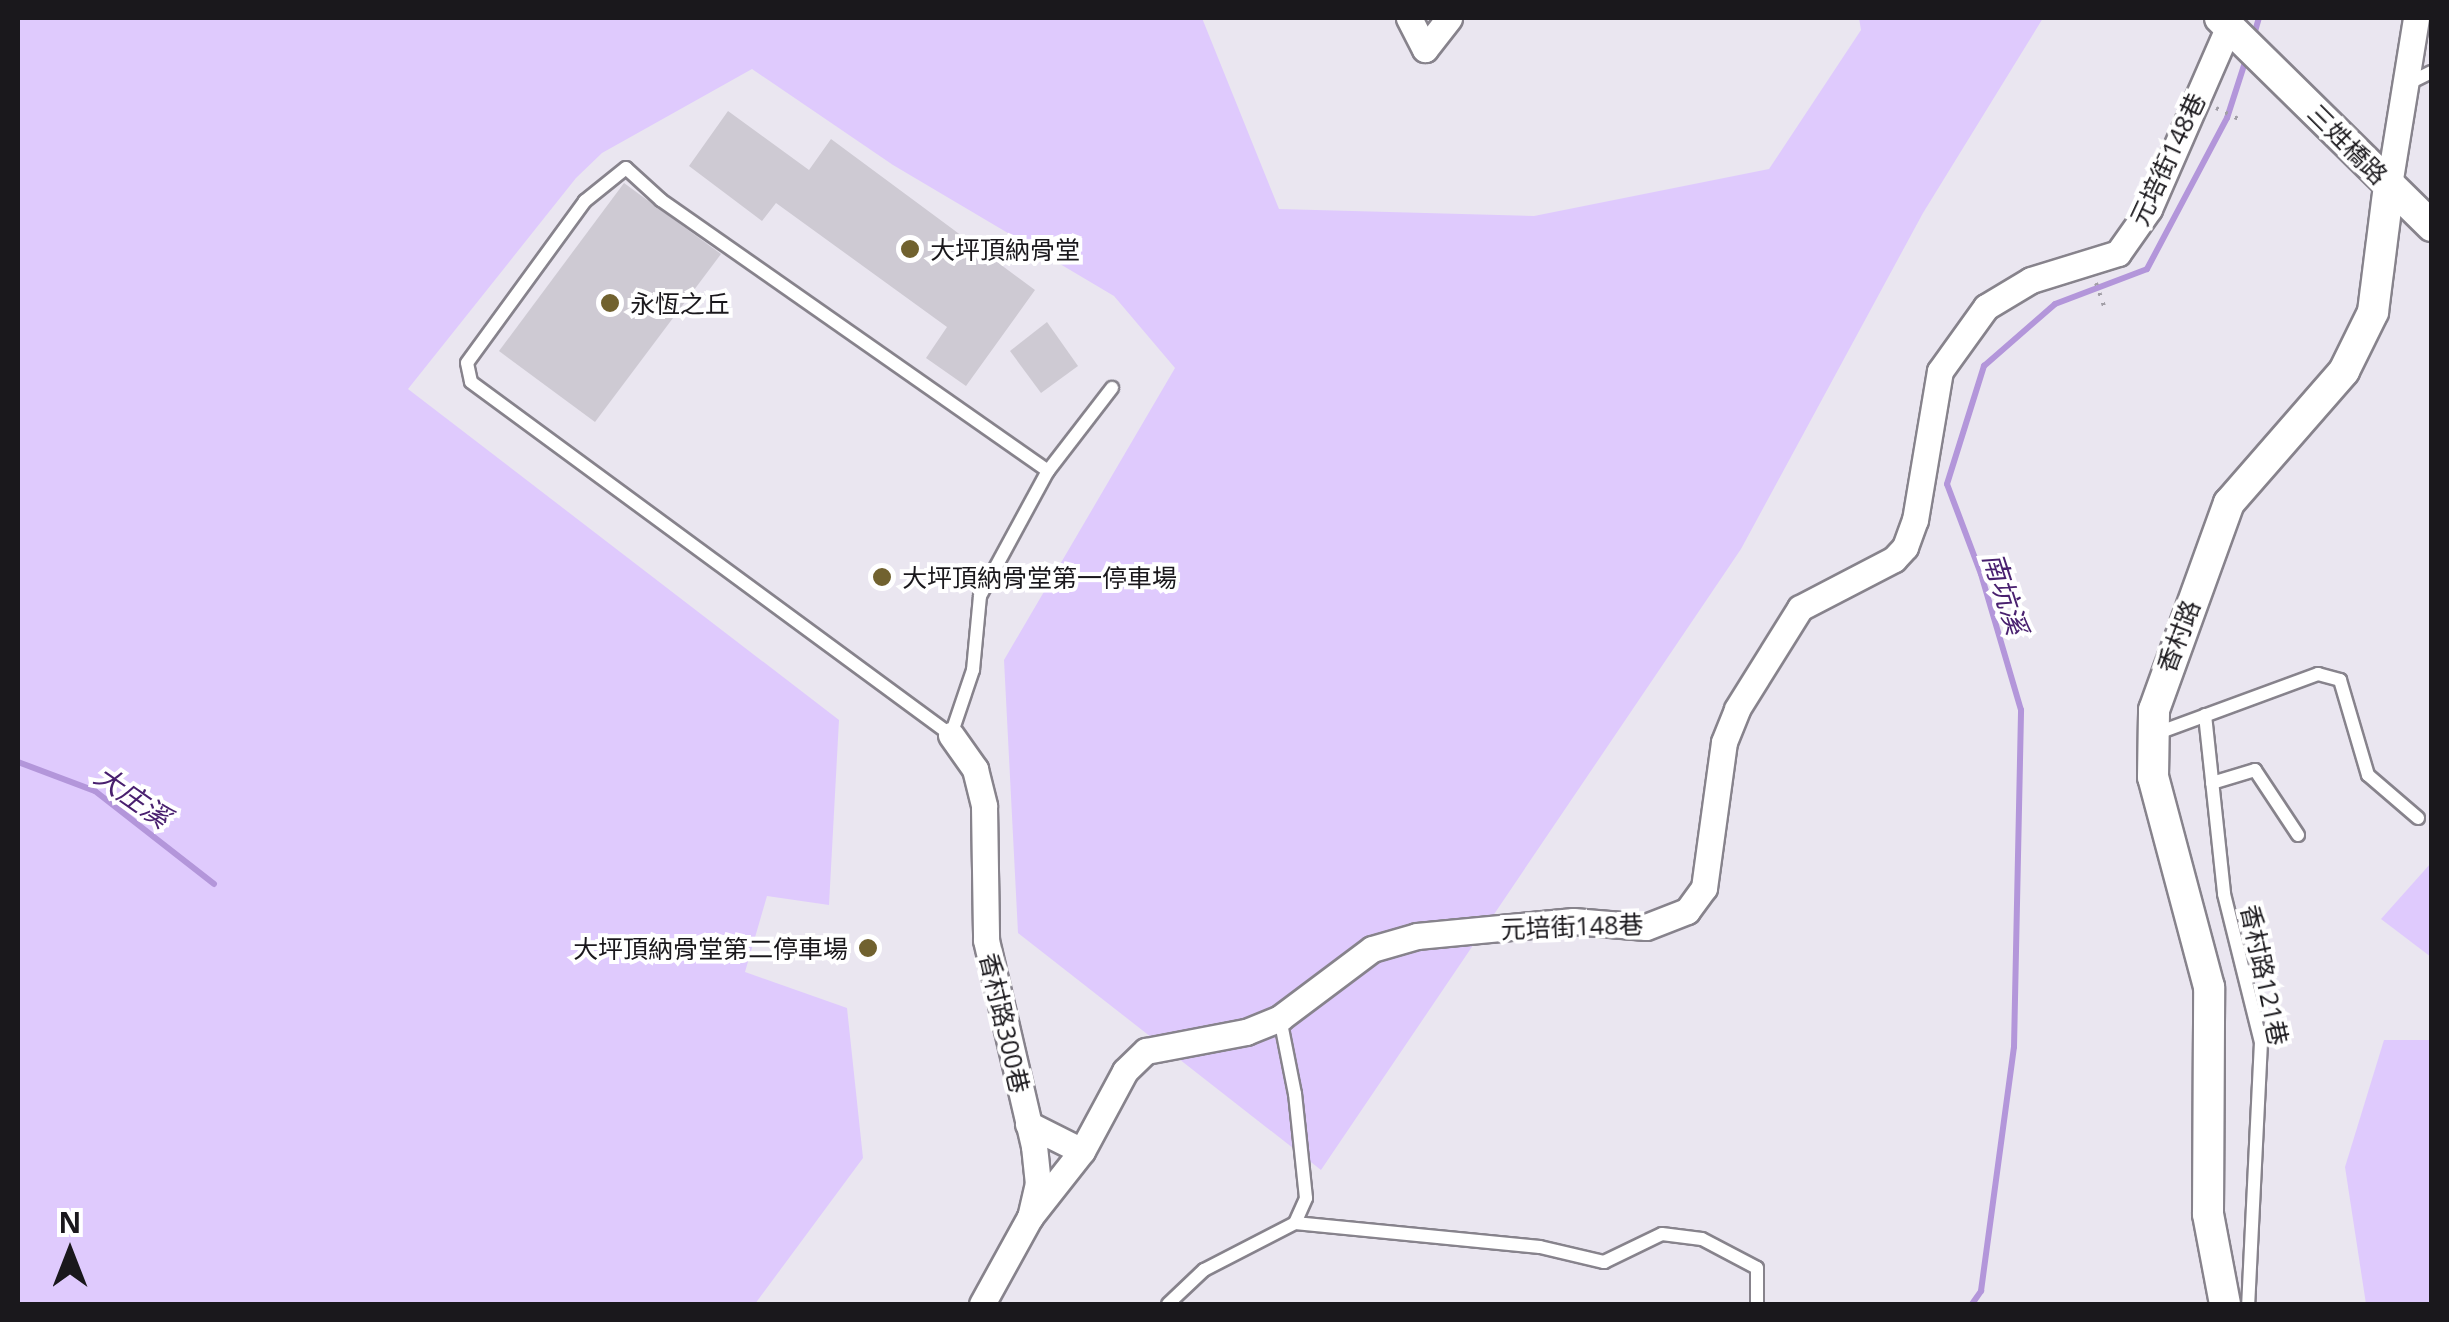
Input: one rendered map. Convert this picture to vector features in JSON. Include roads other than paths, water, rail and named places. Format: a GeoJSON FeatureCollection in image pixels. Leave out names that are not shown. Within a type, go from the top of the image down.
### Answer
{"type":"FeatureCollection","features":[{"type":"Feature","properties":{"kind":"street"},"geometry":{"type":"LineString","coordinates":[[1409,18],[1424,49],[1450,18]]}},
{"type":"Feature","properties":{"kind":"street","name":"香村路"},"geometry":{"type":"LineString","coordinates":[[2225,1304],[2208,1214],[2209,987],[2154,778],[2152,735],[2163,676],[2229,503],[2344,371],[2373,312],[2416,18]]}},
{"type":"Feature","properties":{"kind":"street","name":"三姓橋路"},"geometry":{"type":"LineString","coordinates":[[2227,21],[2432,226]]}},
{"type":"Feature","properties":{"kind":"street","name":"元培街148巷"},"geometry":{"type":"LineString","coordinates":[[1030,1217],[1082,1150],[1125,1071],[1146,1051],[1246,1032],[1280,1018],[1372,949],[1417,936],[1573,921],[1646,927],[1688,912],[1704,888],[1724,742],[1737,709],[1800,608],[1894,559],[1904,547],[1915,520],[1940,372],[1986,307],[2032,280],[2118,253],[2149,209],[2227,21]]}},
{"type":"Feature","properties":{"kind":"street","name":"香村路300巷"},"geometry":{"type":"LineString","coordinates":[[951,735],[974,769],[984,806],[986,940],[1038,1182],[1030,1217],[982,1304]]}},
{"type":"Feature","properties":{"kind":"street"},"geometry":{"type":"LineString","coordinates":[[1028,1124],[1082,1150]]}},
{"type":"Feature","properties":{"kind":"lane"},"geometry":{"type":"LineString","coordinates":[[2404,85],[2432,72]]}},
{"type":"Feature","properties":{"kind":"lane"},"geometry":{"type":"LineString","coordinates":[[1048,471],[661,200],[626,168],[585,201],[467,362],[471,382],[951,735],[973,670],[980,596],[1048,471],[1112,388]]}},
{"type":"Feature","properties":{"kind":"lane"},"geometry":{"type":"LineString","coordinates":[[2152,735],[2318,674],[2340,680],[2368,775],[2418,818]]}},
{"type":"Feature","properties":{"kind":"lane","name":"香村路121巷"},"geometry":{"type":"LineString","coordinates":[[2205,716],[2224,894],[2261,1042],[2248,1304]]}},
{"type":"Feature","properties":{"kind":"lane"},"geometry":{"type":"LineString","coordinates":[[2212,783],[2255,770],[2298,836]]}},
{"type":"Feature","properties":{"kind":"lane"},"geometry":{"type":"LineString","coordinates":[[1280,1018],[1296,1094],[1306,1198],[1295,1223]]}},
{"type":"Feature","properties":{"kind":"lane"},"geometry":{"type":"LineString","coordinates":[[1168,1304],[1204,1270],[1295,1223],[1540,1247],[1604,1262],[1662,1234],[1702,1238],[1757,1268],[1757,1304]]}},
{"type":"Feature","properties":{"kind":"waterway","name":"南坑溪"},"geometry":{"type":"LineString","coordinates":[[2254,35],[2259,18]]}},
{"type":"Feature","properties":{"kind":"waterway","name":"南坑溪"},"geometry":{"type":"LineString","coordinates":[[1972,1304],[1981,1291],[2014,1047],[2021,710],[1981,574],[1947,484],[1984,366],[2055,304],[2147,269],[2227,118],[2247,56]]}},
{"type":"Feature","properties":{"kind":"waterway","name":"大庄溪"},"geometry":{"type":"LineString","coordinates":[[18,762],[95,791],[214,884]]}},
{"type":"Feature","properties":{"kind":"place","name":"大坪頂納骨堂"},"geometry":{"type":"Point","coordinates":[910,249]}},
{"type":"Feature","properties":{"kind":"place","name":"永恆之丘"},"geometry":{"type":"Point","coordinates":[610,303]}},
{"type":"Feature","properties":{"kind":"place","name":"大坪頂納骨堂第一停車場"},"geometry":{"type":"Point","coordinates":[882,577]}},
{"type":"Feature","properties":{"kind":"place","name":"大坪頂納骨堂第二停車場"},"geometry":{"type":"Point","coordinates":[868,948]}}]}
